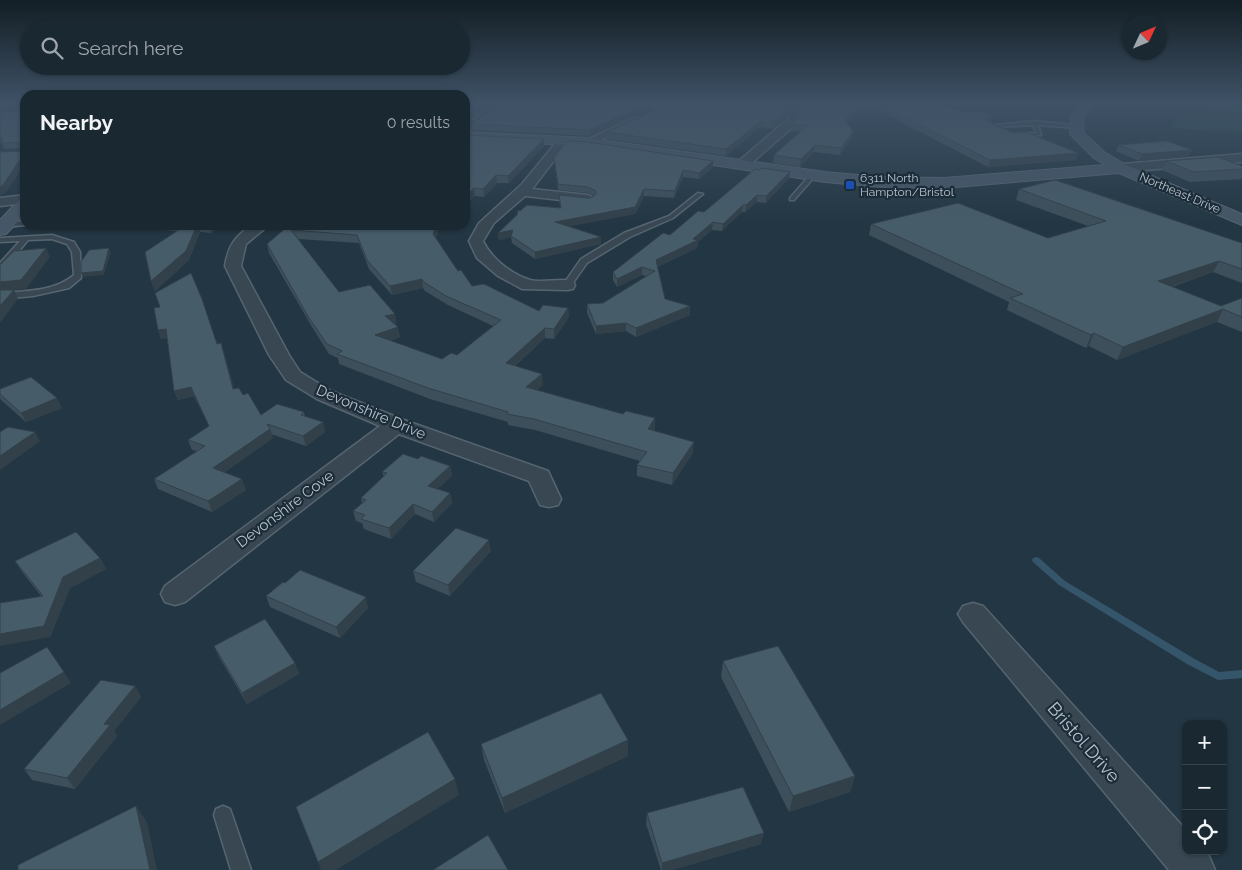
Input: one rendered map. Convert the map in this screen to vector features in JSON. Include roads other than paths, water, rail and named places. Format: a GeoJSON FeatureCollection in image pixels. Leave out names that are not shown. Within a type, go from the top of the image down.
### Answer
{"type":"FeatureCollection","features":[{"type":"Feature","properties":{"kind":"street"},"geometry":{"type":"LineString","coordinates":[[561,144],[522,192],[479,231],[476,242],[482,255],[504,273],[528,285],[567,285]]}},
{"type":"Feature","properties":{"kind":"street"},"geometry":{"type":"LineString","coordinates":[[599,144],[813,175],[864,181],[914,183],[1242,158]]}},
{"type":"Feature","properties":{"kind":"street"},"geometry":{"type":"LineString","coordinates":[[743,164],[768,144]]}},
{"type":"Feature","properties":{"kind":"street","name":"Northeast Drive"},"geometry":{"type":"LineString","coordinates":[[1087,144],[1122,168],[1242,220]]}},
{"type":"Feature","properties":{"kind":"street"},"geometry":{"type":"LineString","coordinates":[[522,192],[588,199]]}},
{"type":"Feature","properties":{"kind":"street"},"geometry":{"type":"LineString","coordinates":[[0,202],[20,200]]}},
{"type":"Feature","properties":{"kind":"street"},"geometry":{"type":"LineString","coordinates":[[2,232],[20,210]]}},
{"type":"Feature","properties":{"kind":"street","name":"Devonshire Drive"},"geometry":{"type":"LineString","coordinates":[[254,230],[245,236],[234,250],[233,266],[293,376],[324,394],[396,425],[539,476],[549,499]]}},
{"type":"Feature","properties":{"kind":"street","name":"Devonshire Cove"},"geometry":{"type":"LineString","coordinates":[[175,594],[396,425]]}},
{"type":"Feature","properties":{"kind":"street","name":"Bristol Drive"},"geometry":{"type":"LineString","coordinates":[[973,614],[1195,870]]}},
{"type":"Feature","properties":{"kind":"lane"},"geometry":{"type":"LineString","coordinates":[[792,200],[813,175]]}},
{"type":"Feature","properties":{"kind":"lane"},"geometry":{"type":"LineString","coordinates":[[567,285],[584,261],[627,234],[672,217],[700,194]]}},
{"type":"Feature","properties":{"kind":"lane"},"geometry":{"type":"LineString","coordinates":[[2,232],[20,225]]}},
{"type":"Feature","properties":{"kind":"lane"},"geometry":{"type":"LineString","coordinates":[[0,296],[33,293],[66,286],[78,276],[76,252],[70,242],[52,237],[26,238],[2,232]]}},
{"type":"Feature","properties":{"kind":"lane"},"geometry":{"type":"LineString","coordinates":[[1,265],[26,238]]}},
{"type":"Feature","properties":{"kind":"lane"},"geometry":{"type":"LineString","coordinates":[[223,815],[241,870]]}},
{"type":"Feature","properties":{"kind":"waterway"},"geometry":{"type":"LineString","coordinates":[[1036,560],[1062,583],[1190,661],[1218,676],[1242,674]]}},
{"type":"Feature","properties":{"kind":"place","name":"6311 North Hampton/Bristol"},"geometry":{"type":"Point","coordinates":[850,185]}}]}
